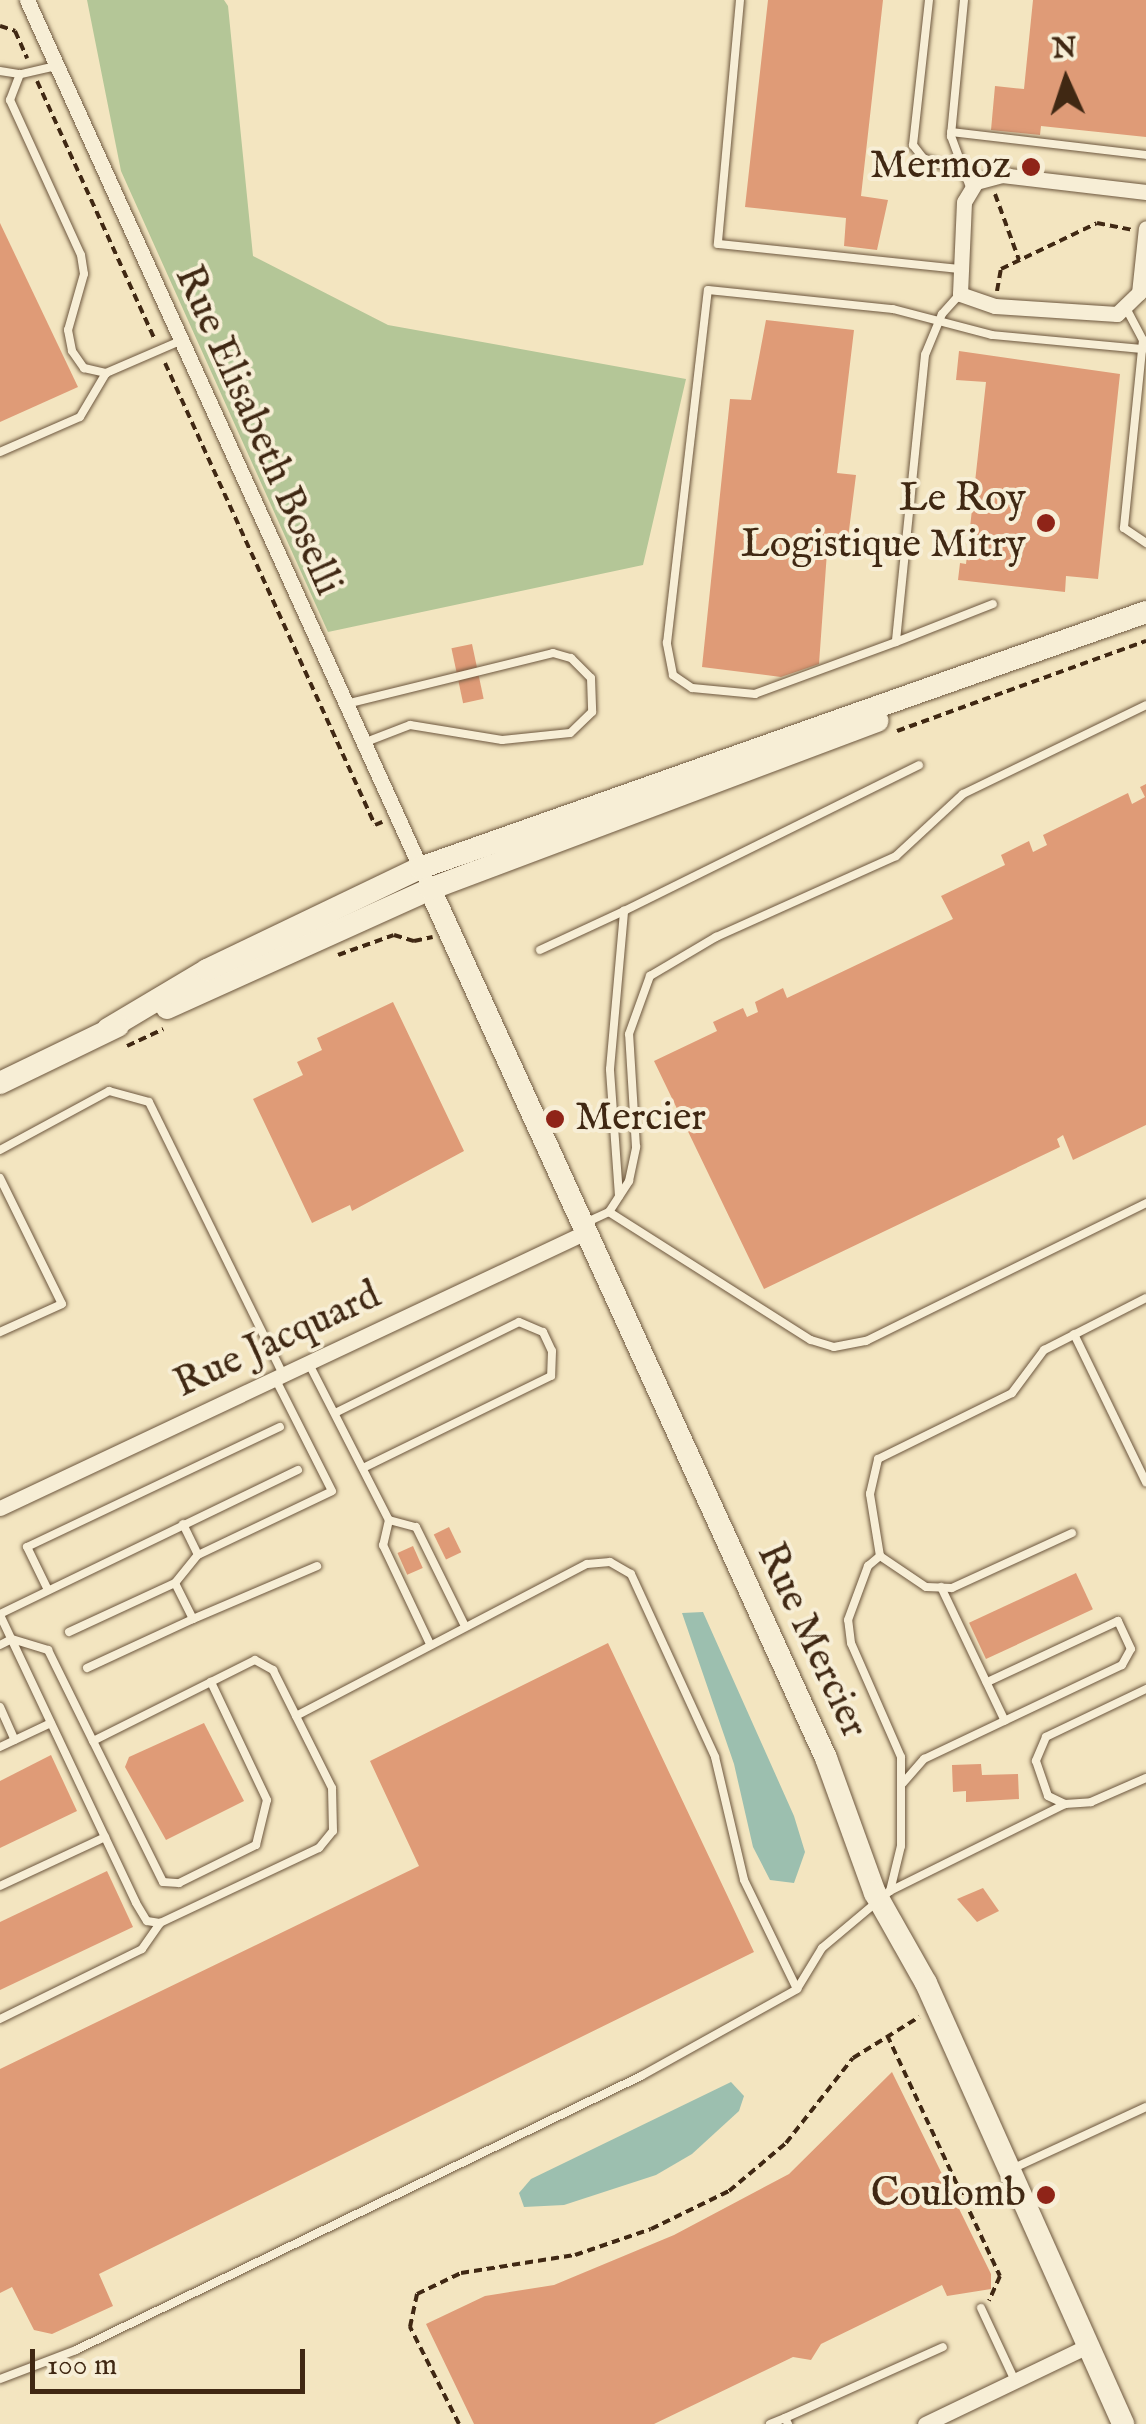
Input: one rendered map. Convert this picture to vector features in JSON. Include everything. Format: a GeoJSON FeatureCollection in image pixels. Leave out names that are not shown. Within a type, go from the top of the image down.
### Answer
{"type":"FeatureCollection","features":[{"type":"Feature","properties":{"kind":"street","name":"Rue Elisabeth Boselli"},"geometry":{"type":"LineString","coordinates":[[26,0],[426,878]]}},
{"type":"Feature","properties":{"kind":"street"},"geometry":{"type":"LineString","coordinates":[[1146,192],[1011,176],[966,180],[958,269],[960,294],[995,306],[1107,316],[1127,310],[1139,294],[1146,231]]}},
{"type":"Feature","properties":{"kind":"street"},"geometry":{"type":"LineString","coordinates":[[0,1084],[108,1029],[207,970],[426,878],[1146,612]]}},
{"type":"Feature","properties":{"kind":"street","name":"Rue Mercier"},"geometry":{"type":"LineString","coordinates":[[426,878],[1123,2424]]}},
{"type":"Feature","properties":{"kind":"street","name":"Rue Jacquard"},"geometry":{"type":"LineString","coordinates":[[0,1508],[582,1228]]}},
{"type":"Feature","properties":{"kind":"street"},"geometry":{"type":"LineString","coordinates":[[925,2424],[1086,2347]]}},
{"type":"Feature","properties":{"kind":"lane"},"geometry":{"type":"LineString","coordinates":[[740,0],[718,244],[958,269]]}},
{"type":"Feature","properties":{"kind":"lane"},"geometry":{"type":"LineString","coordinates":[[929,0],[913,146],[923,158],[966,180]]}},
{"type":"Feature","properties":{"kind":"lane"},"geometry":{"type":"LineString","coordinates":[[964,0],[951,132],[966,180]]}},
{"type":"Feature","properties":{"kind":"lane"},"geometry":{"type":"LineString","coordinates":[[0,71],[20,74],[56,66]]}},
{"type":"Feature","properties":{"kind":"lane"},"geometry":{"type":"LineString","coordinates":[[20,74],[5,101],[81,255],[84,274],[68,330],[72,351],[84,368],[106,373],[161,354],[180,341]]}},
{"type":"Feature","properties":{"kind":"lane"},"geometry":{"type":"LineString","coordinates":[[951,132],[1146,155]]}},
{"type":"Feature","properties":{"kind":"lane"},"geometry":{"type":"LineString","coordinates":[[994,604],[755,694],[692,688],[674,675],[667,642],[708,290],[892,308],[992,335],[1142,349]]}},
{"type":"Feature","properties":{"kind":"lane"},"geometry":{"type":"LineString","coordinates":[[896,642],[925,355],[937,322],[960,294]]}},
{"type":"Feature","properties":{"kind":"lane"},"geometry":{"type":"LineString","coordinates":[[1127,310],[1142,330],[1142,349],[1124,528],[1146,543]]}},
{"type":"Feature","properties":{"kind":"lane"},"geometry":{"type":"LineString","coordinates":[[0,452],[80,417],[106,373]]}},
{"type":"Feature","properties":{"kind":"lane"},"geometry":{"type":"LineString","coordinates":[[345,704],[552,654],[571,658],[592,678],[592,712],[570,734],[502,740],[410,725],[363,744]]}},
{"type":"Feature","properties":{"kind":"lane"},"geometry":{"type":"LineString","coordinates":[[582,1228],[609,1212],[620,1196],[636,1146],[628,1034],[650,976],[716,937],[896,856],[963,794],[1146,705]]}},
{"type":"Feature","properties":{"kind":"lane"},"geometry":{"type":"LineString","coordinates":[[540,950],[919,765]]}},
{"type":"Feature","properties":{"kind":"lane"},"geometry":{"type":"LineString","coordinates":[[620,1196],[610,1069],[624,911]]}},
{"type":"Feature","properties":{"kind":"lane"},"geometry":{"type":"LineString","coordinates":[[0,1150],[109,1091],[148,1102],[332,1490],[198,1555],[175,1583],[69,1632]]}},
{"type":"Feature","properties":{"kind":"lane"},"geometry":{"type":"LineString","coordinates":[[0,1178],[62,1304],[0,1332]]}},
{"type":"Feature","properties":{"kind":"lane"},"geometry":{"type":"LineString","coordinates":[[609,1212],[811,1340],[834,1347],[866,1342],[1146,1202]]}},
{"type":"Feature","properties":{"kind":"lane"},"geometry":{"type":"LineString","coordinates":[[1072,1533],[975,1581],[941,1587],[897,1573],[880,1556],[870,1494],[878,1460],[1012,1393],[1044,1350],[1146,1298]]}},
{"type":"Feature","properties":{"kind":"lane"},"geometry":{"type":"LineString","coordinates":[[335,1413],[519,1322],[543,1332],[552,1351],[551,1376],[363,1468]]}},
{"type":"Feature","properties":{"kind":"lane"},"geometry":{"type":"LineString","coordinates":[[1074,1334],[1146,1482]]}},
{"type":"Feature","properties":{"kind":"lane"},"geometry":{"type":"LineString","coordinates":[[308,1363],[389,1520],[383,1545],[430,1644]]}},
{"type":"Feature","properties":{"kind":"lane"},"geometry":{"type":"LineString","coordinates":[[48,1590],[27,1546],[280,1427]]}},
{"type":"Feature","properties":{"kind":"lane"},"geometry":{"type":"LineString","coordinates":[[160,1924],[147,1921],[136,1903],[0,1614],[298,1470]]}},
{"type":"Feature","properties":{"kind":"lane"},"geometry":{"type":"LineString","coordinates":[[389,1520],[416,1527],[465,1626]]}},
{"type":"Feature","properties":{"kind":"lane"},"geometry":{"type":"LineString","coordinates":[[183,1524],[198,1555]]}},
{"type":"Feature","properties":{"kind":"lane"},"geometry":{"type":"LineString","coordinates":[[880,1556],[854,1593],[848,1620],[851,1644],[901,1757],[901,1846],[884,1897]]}},
{"type":"Feature","properties":{"kind":"lane"},"geometry":{"type":"LineString","coordinates":[[296,1716],[588,1564],[610,1562],[631,1574],[715,1757],[744,1880],[796,1989]]}},
{"type":"Feature","properties":{"kind":"lane"},"geometry":{"type":"LineString","coordinates":[[88,1668],[317,1566]]}},
{"type":"Feature","properties":{"kind":"lane"},"geometry":{"type":"LineString","coordinates":[[175,1583],[193,1619]]}},
{"type":"Feature","properties":{"kind":"lane"},"geometry":{"type":"LineString","coordinates":[[941,1587],[1005,1721]]}},
{"type":"Feature","properties":{"kind":"lane"},"geometry":{"type":"LineString","coordinates":[[904,1783],[924,1760],[1122,1665],[1131,1648],[1118,1620],[987,1682]]}},
{"type":"Feature","properties":{"kind":"lane"},"geometry":{"type":"LineString","coordinates":[[0,1645],[12,1640],[48,1650],[152,1872],[163,1882],[195,1875],[256,1845],[268,1814],[267,1800],[211,1682]]}},
{"type":"Feature","properties":{"kind":"lane"},"geometry":{"type":"LineString","coordinates":[[0,2019],[142,1948],[160,1924],[319,1848],[333,1831],[332,1788],[266,1662],[255,1660],[93,1741]]}},
{"type":"Feature","properties":{"kind":"lane"},"geometry":{"type":"LineString","coordinates":[[1064,1804],[1048,1796],[1038,1776],[1038,1748],[1046,1737],[1146,1688]]}},
{"type":"Feature","properties":{"kind":"lane"},"geometry":{"type":"LineString","coordinates":[[0,1707],[15,1740]]}},
{"type":"Feature","properties":{"kind":"lane"},"geometry":{"type":"LineString","coordinates":[[0,1747],[51,1723]]}},
{"type":"Feature","properties":{"kind":"lane"},"geometry":{"type":"LineString","coordinates":[[0,2379],[76,2350],[610,2092],[796,1989],[822,1948],[884,1897],[1064,1804],[1092,1802],[1146,1778]]}},
{"type":"Feature","properties":{"kind":"lane"},"geometry":{"type":"LineString","coordinates":[[0,1886],[104,1837]]}},
{"type":"Feature","properties":{"kind":"lane"},"geometry":{"type":"LineString","coordinates":[[1010,2170],[1146,2106]]}},
{"type":"Feature","properties":{"kind":"lane"},"geometry":{"type":"LineString","coordinates":[[981,2308],[1015,2381]]}},
{"type":"Feature","properties":{"kind":"lane"},"geometry":{"type":"LineString","coordinates":[[770,2424],[787,2421],[943,2346]]}},
{"type":"Feature","properties":{"kind":"path"},"geometry":{"type":"LineString","coordinates":[[0,26],[15,31],[375,825],[396,816]]}},
{"type":"Feature","properties":{"kind":"path"},"geometry":{"type":"LineString","coordinates":[[1011,176],[1010,188],[994,193],[1019,260]]}},
{"type":"Feature","properties":{"kind":"path"},"geometry":{"type":"LineString","coordinates":[[995,306],[1001,269],[1019,260],[1097,223],[1146,231]]}},
{"type":"Feature","properties":{"kind":"path"},"geometry":{"type":"LineString","coordinates":[[894,732],[1146,641]]}},
{"type":"Feature","properties":{"kind":"path"},"geometry":{"type":"LineString","coordinates":[[319,962],[394,935],[421,941],[449,930]]}},
{"type":"Feature","properties":{"kind":"path"},"geometry":{"type":"LineString","coordinates":[[110,1054],[177,1022]]}},
{"type":"Feature","properties":{"kind":"path"},"geometry":{"type":"LineString","coordinates":[[459,2424],[410,2327],[417,2294],[442,2278],[575,2256],[651,2229],[729,2190],[786,2143],[853,2058],[886,2035],[938,2009]]}},
{"type":"Feature","properties":{"kind":"path"},"geometry":{"type":"LineString","coordinates":[[886,2035],[1000,2276],[996,2295],[981,2308]]}},
{"type":"Feature","properties":{"kind":"shaded area"},"geometry":{"type":"Polygon","coordinates":[[[87,0],[224,0],[228,6],[253,256],[388,325],[686,379],[643,565],[328,632],[121,171],[87,0]]]}},
{"type":"Feature","properties":{"kind":"shaded area"},"geometry":{"type":"Polygon","coordinates":[[[703,1612],[794,1816],[805,1852],[794,1883],[770,1880],[753,1847],[734,1764],[682,1613],[703,1612]]]}},
{"type":"Feature","properties":{"kind":"shaded area"},"geometry":{"type":"Polygon","coordinates":[[[731,2082],[744,2096],[739,2111],[692,2154],[656,2175],[564,2205],[524,2207],[519,2193],[531,2179],[731,2082]]]}},
{"type":"Feature","properties":{"kind":"building"},"geometry":{"type":"Polygon","coordinates":[[[768,0],[883,0],[861,196],[888,200],[877,250],[844,246],[846,218],[745,207],[768,0]]]}},
{"type":"Feature","properties":{"kind":"building"},"geometry":{"type":"Polygon","coordinates":[[[1033,0],[1146,0],[1146,137],[1041,126],[1040,135],[991,130],[995,86],[1024,89],[1033,0]]]}},
{"type":"Feature","properties":{"kind":"building"},"geometry":{"type":"Polygon","coordinates":[[[0,223],[78,387],[0,422],[0,223]]]}},
{"type":"Feature","properties":{"kind":"building"},"geometry":{"type":"Polygon","coordinates":[[[766,320],[854,330],[837,473],[856,475],[846,554],[827,552],[819,664],[781,677],[702,667],[730,399],[751,400],[766,320]]]}},
{"type":"Feature","properties":{"kind":"building"},"geometry":{"type":"Polygon","coordinates":[[[959,351],[1120,374],[1098,579],[1066,576],[1065,592],[958,580],[960,563],[966,564],[986,382],[956,380],[959,351]]]}},
{"type":"Feature","properties":{"kind":"building"},"geometry":{"type":"Polygon","coordinates":[[[472,644],[484,699],[463,703],[451,648],[472,644]]]}},
{"type":"Feature","properties":{"kind":"building"},"geometry":{"type":"Polygon","coordinates":[[[1146,784],[1146,1125],[1073,1160],[1063,1135],[1057,1139],[1060,1147],[764,1289],[654,1061],[717,1031],[713,1022],[743,1008],[747,1017],[758,1012],[755,1002],[783,988],[787,998],[953,919],[941,896],[1005,865],[1001,855],[1029,841],[1033,852],[1047,845],[1043,835],[1128,793],[1132,804],[1145,797],[1140,787],[1146,784]]]}},
{"type":"Feature","properties":{"kind":"building"},"geometry":{"type":"Polygon","coordinates":[[[393,1002],[464,1151],[352,1211],[350,1205],[312,1223],[253,1099],[303,1075],[297,1062],[322,1050],[317,1038],[393,1002]]]}},
{"type":"Feature","properties":{"kind":"building"},"geometry":{"type":"Polygon","coordinates":[[[449,1527],[461,1552],[446,1560],[434,1534],[449,1527]]]}},
{"type":"Feature","properties":{"kind":"building"},"geometry":{"type":"Polygon","coordinates":[[[413,1546],[423,1568],[407,1575],[397,1553],[413,1546]]]}},
{"type":"Feature","properties":{"kind":"building"},"geometry":{"type":"Polygon","coordinates":[[[1076,1573],[1093,1609],[986,1659],[969,1623],[1076,1573]]]}},
{"type":"Feature","properties":{"kind":"building"},"geometry":{"type":"Polygon","coordinates":[[[608,1643],[754,1952],[99,2274],[113,2306],[52,2334],[34,2330],[12,2287],[0,2293],[0,2069],[419,1866],[370,1761],[608,1643]]]}},
{"type":"Feature","properties":{"kind":"building"},"geometry":{"type":"Polygon","coordinates":[[[204,1723],[244,1801],[166,1840],[125,1767],[129,1757],[204,1723]]]}},
{"type":"Feature","properties":{"kind":"building"},"geometry":{"type":"Polygon","coordinates":[[[51,1755],[77,1811],[0,1848],[0,1781],[51,1755]]]}},
{"type":"Feature","properties":{"kind":"building"},"geometry":{"type":"Polygon","coordinates":[[[981,1764],[982,1775],[1018,1774],[1019,1799],[966,1802],[966,1791],[953,1792],[952,1765],[981,1764]]]}},
{"type":"Feature","properties":{"kind":"building"},"geometry":{"type":"Polygon","coordinates":[[[107,1871],[133,1927],[0,1990],[0,1922],[107,1871]]]}},
{"type":"Feature","properties":{"kind":"building"},"geometry":{"type":"Polygon","coordinates":[[[983,1888],[999,1911],[977,1922],[957,1899],[983,1888]]]}},
{"type":"Feature","properties":{"kind":"building"},"geometry":{"type":"Polygon","coordinates":[[[892,2072],[991,2274],[991,2289],[947,2296],[942,2285],[821,2344],[811,2360],[793,2357],[654,2424],[474,2424],[426,2324],[485,2296],[554,2285],[674,2235],[789,2174],[892,2072]]]}},
{"type":"Feature","properties":{"kind":"place","name":"Mermoz"},"geometry":{"type":"Point","coordinates":[1031,167]}},
{"type":"Feature","properties":{"kind":"place","name":"Le Roy Logistique Mitry"},"geometry":{"type":"Point","coordinates":[1046,523]}},
{"type":"Feature","properties":{"kind":"place","name":"Mercier"},"geometry":{"type":"Point","coordinates":[555,1119]}},
{"type":"Feature","properties":{"kind":"place","name":"Coulomb"},"geometry":{"type":"Point","coordinates":[1046,2195]}}]}
